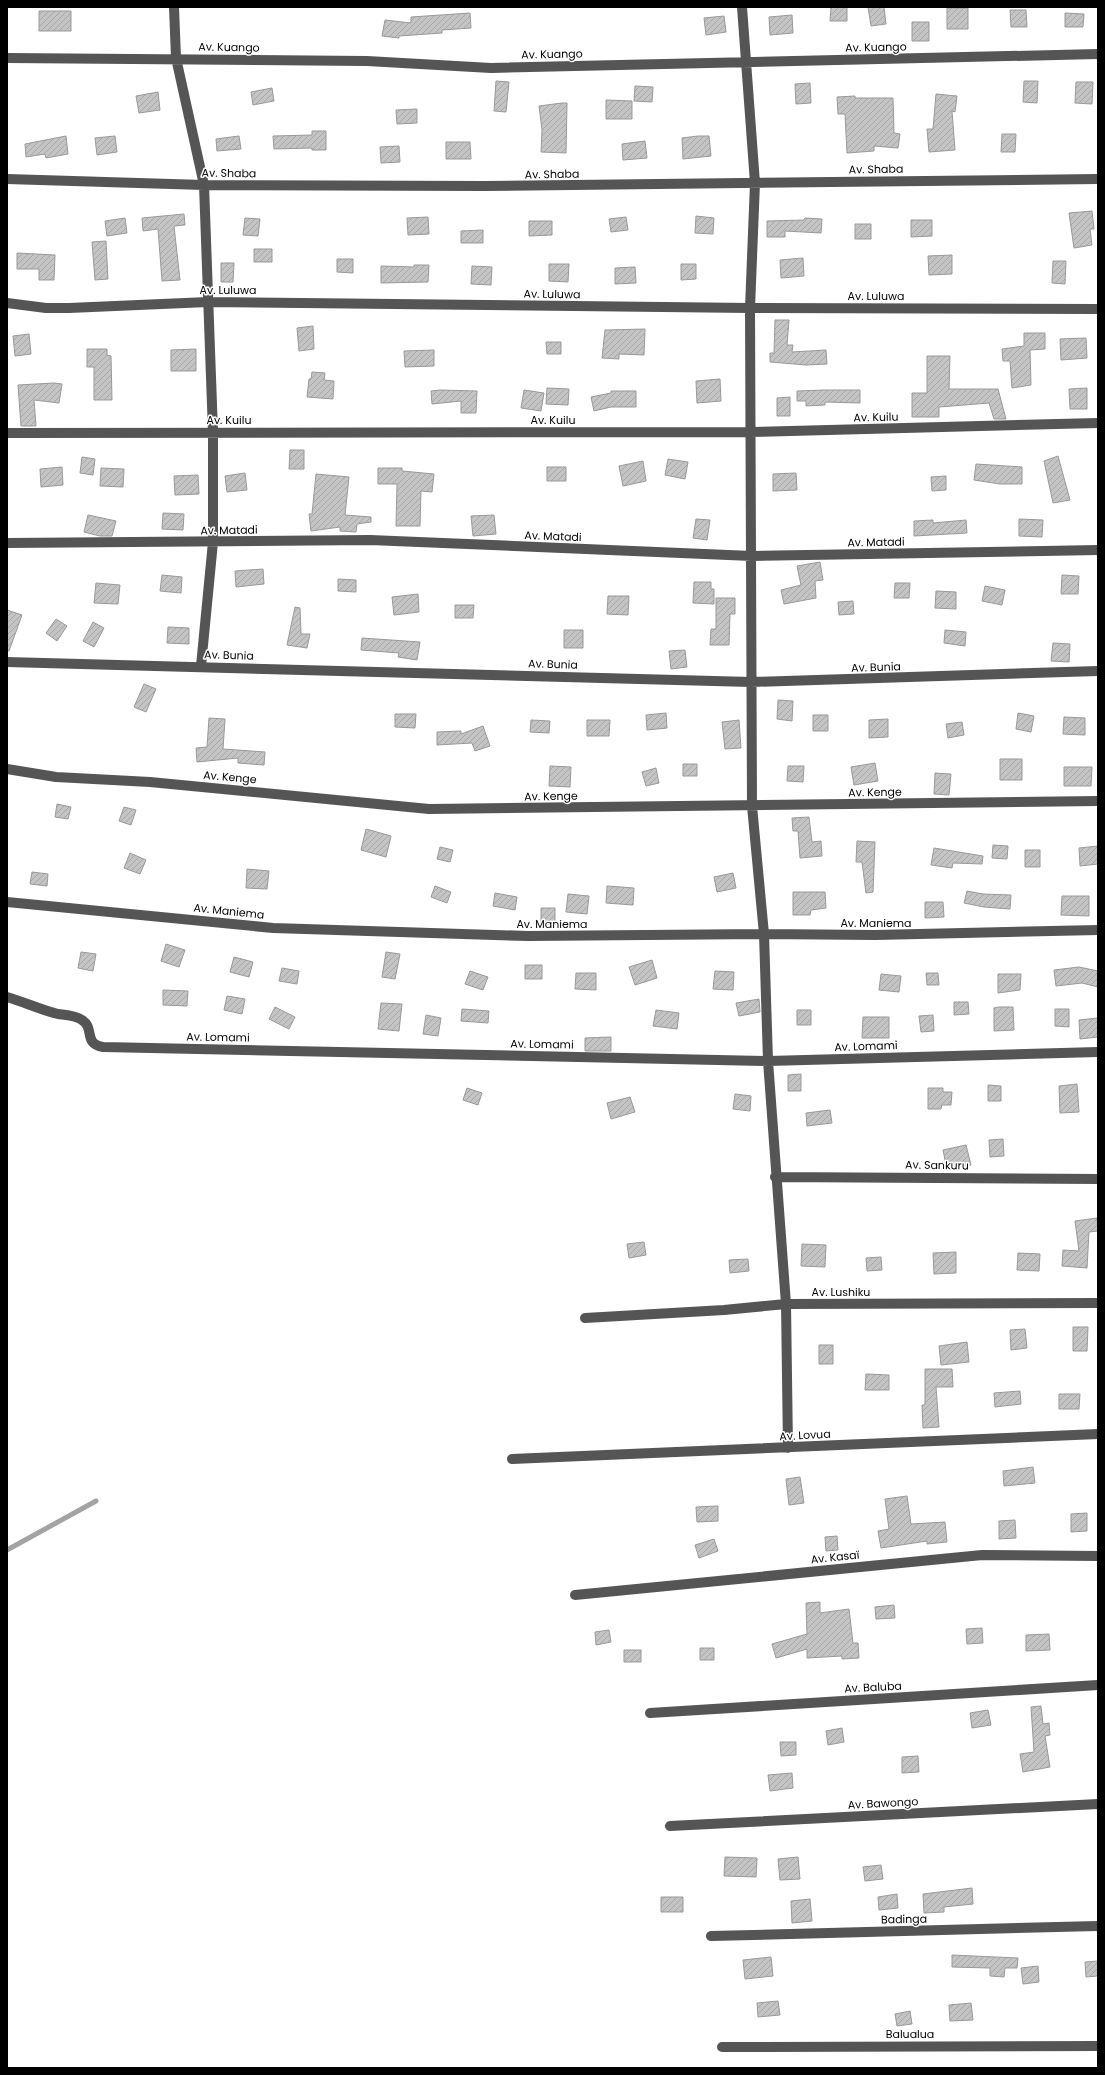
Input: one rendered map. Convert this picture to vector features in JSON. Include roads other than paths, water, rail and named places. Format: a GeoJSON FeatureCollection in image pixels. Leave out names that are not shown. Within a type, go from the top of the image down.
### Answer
{"type":"FeatureCollection","features":[{"type":"Feature","properties":{"kind":"street"},"geometry":{"type":"LineString","coordinates":[[174,7],[176,58],[204,185],[213,432],[213,542],[201,666]]}},
{"type":"Feature","properties":{"kind":"street"},"geometry":{"type":"LineString","coordinates":[[742,7],[755,183],[750,308],[752,806],[764,934],[768,1061],[775,1177],[786,1304],[788,1448]]}},
{"type":"Feature","properties":{"kind":"street","name":"Av. Kuango"},"geometry":{"type":"LineString","coordinates":[[7,58],[176,58],[367,61],[492,68],[1098,54]]}},
{"type":"Feature","properties":{"kind":"street","name":"Av. Shaba"},"geometry":{"type":"LineString","coordinates":[[7,179],[204,185],[485,186],[1098,179]]}},
{"type":"Feature","properties":{"kind":"street","name":"Av. Luluwa"},"geometry":{"type":"LineString","coordinates":[[7,303],[46,308],[208,302],[750,308],[1098,309]]}},
{"type":"Feature","properties":{"kind":"street","name":"Av. Kuilu"},"geometry":{"type":"LineString","coordinates":[[7,433],[750,432],[1098,423]]}},
{"type":"Feature","properties":{"kind":"street","name":"Av. Matadi"},"geometry":{"type":"LineString","coordinates":[[7,543],[370,540],[752,556],[1098,550]]}},
{"type":"Feature","properties":{"kind":"street","name":"Av. Bunia"},"geometry":{"type":"LineString","coordinates":[[7,662],[201,666],[751,682],[1098,672]]}},
{"type":"Feature","properties":{"kind":"street","name":"Av. Kenge"},"geometry":{"type":"LineString","coordinates":[[7,769],[56,777],[150,782],[429,809],[1098,801]]}},
{"type":"Feature","properties":{"kind":"street","name":"Av. Maniema"},"geometry":{"type":"LineString","coordinates":[[7,902],[273,928],[528,936],[764,934],[876,935],[1098,930]]}},
{"type":"Feature","properties":{"kind":"street","name":"Av. Lomami"},"geometry":{"type":"LineString","coordinates":[[7,997],[57,1013],[82,1019],[87,1024],[92,1043],[103,1047],[768,1061],[1098,1052]]}},
{"type":"Feature","properties":{"kind":"street","name":"Av. Sankuru"},"geometry":{"type":"LineString","coordinates":[[775,1177],[1098,1179]]}},
{"type":"Feature","properties":{"kind":"street","name":"Av. Lushiku"},"geometry":{"type":"LineString","coordinates":[[584,1318],[724,1310],[786,1304],[1098,1303]]}},
{"type":"Feature","properties":{"kind":"street","name":"Av. Lovua"},"geometry":{"type":"LineString","coordinates":[[512,1459],[1098,1434]]}},
{"type":"Feature","properties":{"kind":"street","name":"Av. Kasaï"},"geometry":{"type":"LineString","coordinates":[[575,1595],[982,1555],[1098,1556]]}},
{"type":"Feature","properties":{"kind":"street","name":"Av. Baluba"},"geometry":{"type":"LineString","coordinates":[[650,1713],[1098,1686]]}},
{"type":"Feature","properties":{"kind":"street","name":"Av. Bawongo"},"geometry":{"type":"LineString","coordinates":[[670,1826],[1098,1804]]}},
{"type":"Feature","properties":{"kind":"street","name":"Badinga"},"geometry":{"type":"LineString","coordinates":[[711,1936],[1098,1926]]}},
{"type":"Feature","properties":{"kind":"street","name":"Balualua"},"geometry":{"type":"LineString","coordinates":[[722,2047],[1098,2046]]}},
{"type":"Feature","properties":{"kind":"waterway"},"geometry":{"type":"LineString","coordinates":[[7,1550],[96,1501]]}}]}
